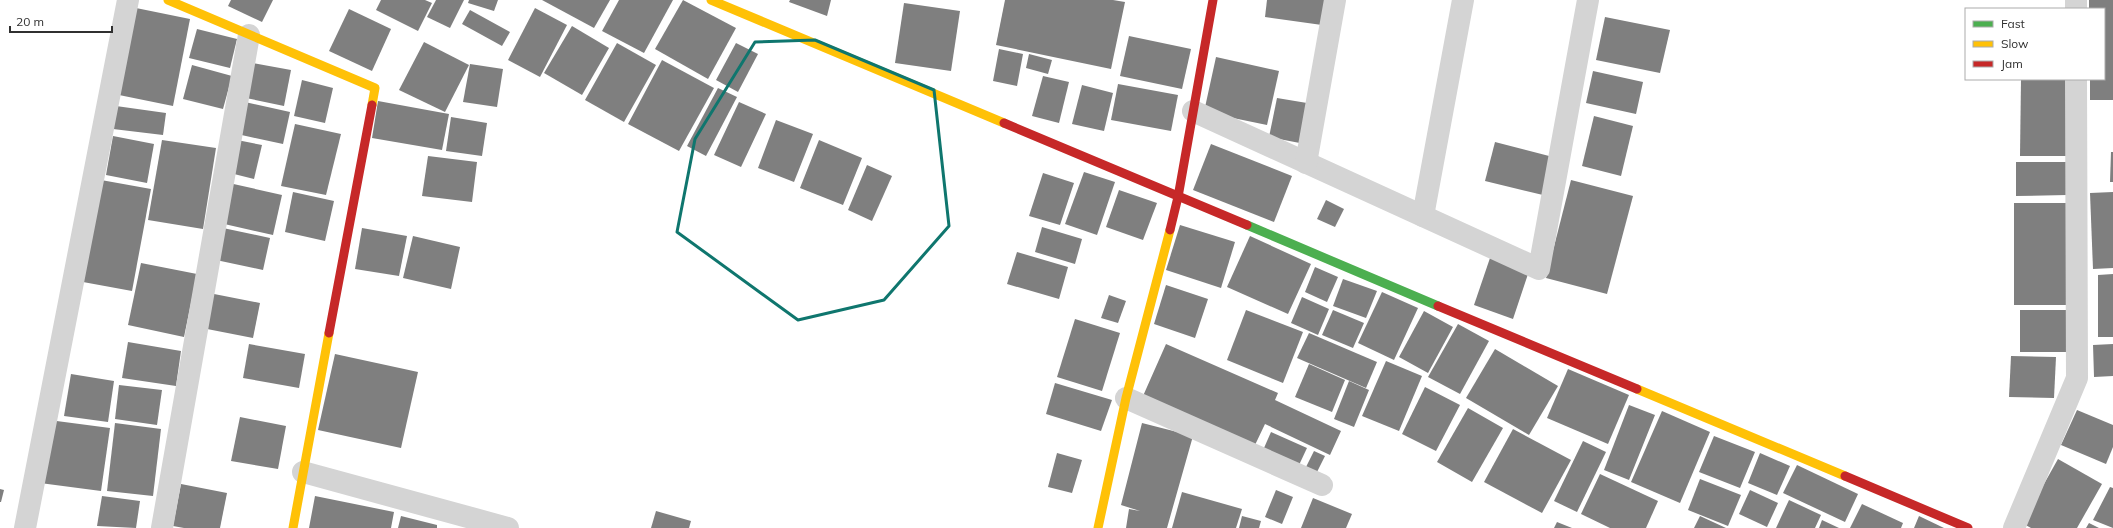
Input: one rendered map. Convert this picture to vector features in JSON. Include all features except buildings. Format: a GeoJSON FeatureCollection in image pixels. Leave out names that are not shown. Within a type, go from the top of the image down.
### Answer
{"type":"FeatureCollection","features":[{"type":"Feature","properties":{"kind":"street"},"geometry":{"type":"LineString","coordinates":[[24,528],[128,0]]}},
{"type":"Feature","properties":{"kind":"street"},"geometry":{"type":"LineString","coordinates":[[168,0],[375,88],[292,528]]}},
{"type":"Feature","properties":{"kind":"street"},"geometry":{"type":"LineString","coordinates":[[711,0],[1968,528]]}},
{"type":"Feature","properties":{"kind":"street"},"geometry":{"type":"LineString","coordinates":[[1098,528],[1126,398],[1178,197],[1213,0]]}},
{"type":"Feature","properties":{"kind":"street"},"geometry":{"type":"LineString","coordinates":[[1306,163],[1335,0]]}},
{"type":"Feature","properties":{"kind":"street"},"geometry":{"type":"LineString","coordinates":[[1423,216],[1463,0]]}},
{"type":"Feature","properties":{"kind":"street"},"geometry":{"type":"LineString","coordinates":[[1193,111],[1539,269],[1588,0]]}},
{"type":"Feature","properties":{"kind":"street"},"geometry":{"type":"LineString","coordinates":[[162,528],[249,35]]}},
{"type":"Feature","properties":{"kind":"street"},"geometry":{"type":"LineString","coordinates":[[2014,528],[2077,378],[2076,80]]}},
{"type":"Feature","properties":{"kind":"street"},"geometry":{"type":"LineString","coordinates":[[1126,398],[1322,485]]}},
{"type":"Feature","properties":{"kind":"street"},"geometry":{"type":"LineString","coordinates":[[303,472],[508,528]]}},
{"type":"Feature","properties":{"kind":"highlighted area"},"geometry":{"type":"Polygon","coordinates":[[[815,40],[934,90],[949,226],[884,300],[798,320],[677,232],[695,139],[755,42],[815,40]]]}},
{"type":"Feature","properties":{"kind":"traffic: fast"},"geometry":{"type":"LineString","coordinates":[[1247,225],[1438,306]]}},
{"type":"Feature","properties":{"kind":"traffic: slow"},"geometry":{"type":"LineString","coordinates":[[168,0],[375,88],[372,105]]}},
{"type":"Feature","properties":{"kind":"traffic: slow"},"geometry":{"type":"LineString","coordinates":[[711,0],[1004,123]]}},
{"type":"Feature","properties":{"kind":"traffic: slow"},"geometry":{"type":"LineString","coordinates":[[1098,528],[1126,398],[1170,230]]}},
{"type":"Feature","properties":{"kind":"traffic: slow"},"geometry":{"type":"LineString","coordinates":[[293,528],[329,333]]}},
{"type":"Feature","properties":{"kind":"traffic: slow"},"geometry":{"type":"LineString","coordinates":[[1637,389],[1845,476]]}},
{"type":"Feature","properties":{"kind":"traffic: jam"},"geometry":{"type":"LineString","coordinates":[[1170,230],[1178,197],[1213,0]]}},
{"type":"Feature","properties":{"kind":"traffic: jam"},"geometry":{"type":"LineString","coordinates":[[329,333],[372,105]]}},
{"type":"Feature","properties":{"kind":"traffic: jam"},"geometry":{"type":"LineString","coordinates":[[1004,123],[1247,225]]}},
{"type":"Feature","properties":{"kind":"traffic: jam"},"geometry":{"type":"LineString","coordinates":[[1438,306],[1637,389]]}},
{"type":"Feature","properties":{"kind":"traffic: jam"},"geometry":{"type":"LineString","coordinates":[[1845,476],[1968,528]]}}]}
